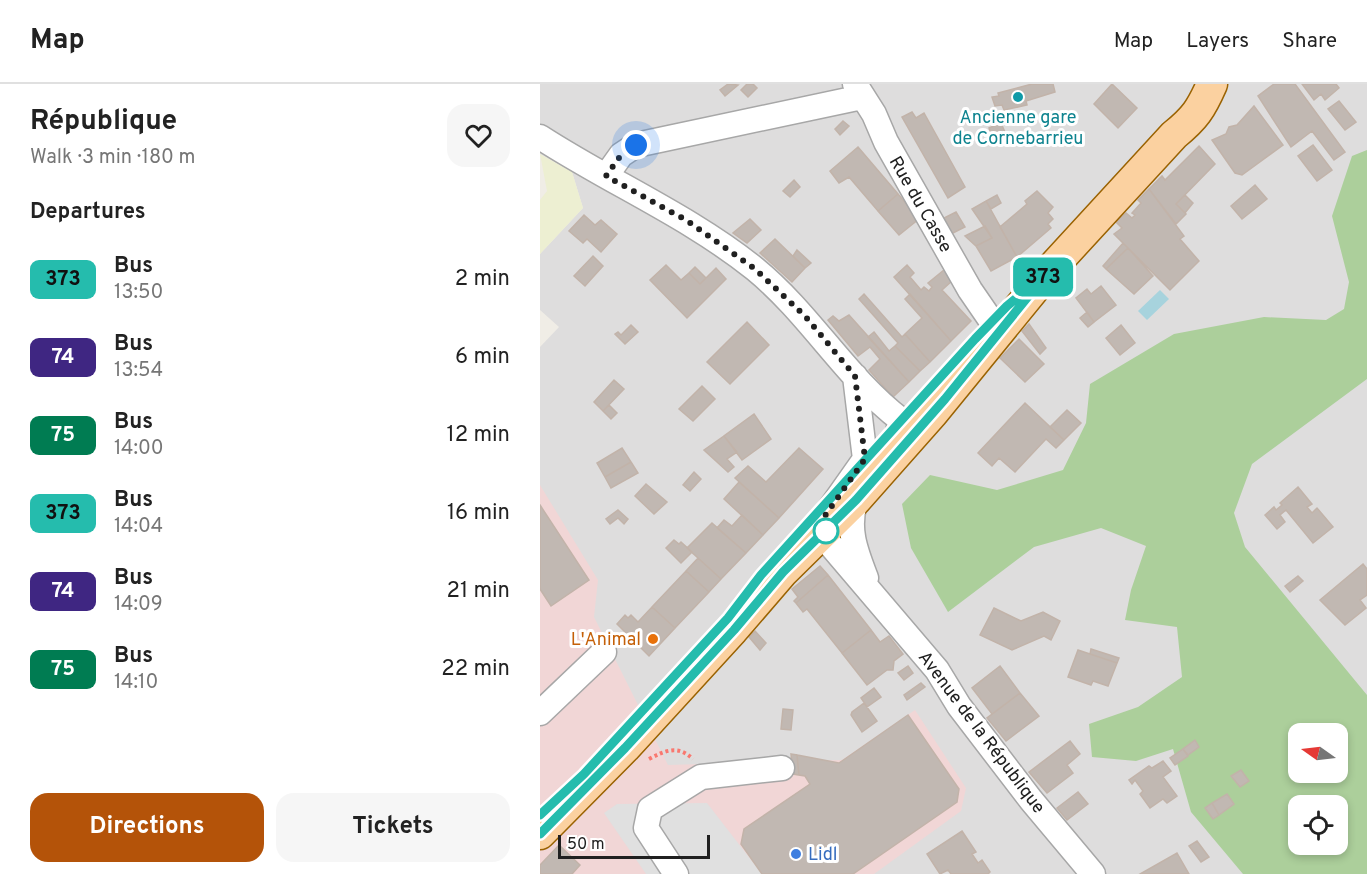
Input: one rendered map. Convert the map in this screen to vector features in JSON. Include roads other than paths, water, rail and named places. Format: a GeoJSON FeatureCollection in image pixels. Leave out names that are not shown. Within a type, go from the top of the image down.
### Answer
{"type":"FeatureCollection","features":[{"type":"Feature","properties":{"kind":"main road"},"geometry":{"type":"LineString","coordinates":[[540,816],[584,774],[728,618],[761,575],[940,405],[1048,272],[1174,135],[1194,119],[1203,92]]}},
{"type":"Feature","properties":{"kind":"main road"},"geometry":{"type":"LineString","coordinates":[[540,834],[625,748],[734,630],[783,572],[856,500],[871,469],[901,420],[992,322],[1048,272]]}},
{"type":"Feature","properties":{"kind":"street"},"geometry":{"type":"LineString","coordinates":[[1203,92],[1227,84]]}},
{"type":"Feature","properties":{"kind":"street"},"geometry":{"type":"LineString","coordinates":[[606,176],[621,155],[636,145],[859,91]]}},
{"type":"Feature","properties":{"kind":"street","name":"Rue du Casse"},"geometry":{"type":"LineString","coordinates":[[859,91],[970,290],[992,322]]}},
{"type":"Feature","properties":{"kind":"street"},"geometry":{"type":"LineString","coordinates":[[540,137],[686,220],[755,269],[805,316],[877,401],[901,420]]}},
{"type":"Feature","properties":{"kind":"street"},"geometry":{"type":"LineString","coordinates":[[822,535],[822,520],[871,469],[855,376]]}},
{"type":"Feature","properties":{"kind":"street","name":"Avenue de la République"},"geometry":{"type":"LineString","coordinates":[[856,500],[852,512],[851,530],[870,589]]}},
{"type":"Feature","properties":{"kind":"street","name":"Avenue de la République"},"geometry":{"type":"LineString","coordinates":[[822,535],[937,670],[959,706],[1031,800],[1094,874]]}},
{"type":"Feature","properties":{"kind":"street"},"geometry":{"type":"LineString","coordinates":[[540,712],[604,652]]}},
{"type":"Feature","properties":{"kind":"street"},"geometry":{"type":"LineString","coordinates":[[676,874],[646,828],[650,809],[701,777],[782,768]]}},
{"type":"Feature","properties":{"kind":"water"},"geometry":{"type":"Polygon","coordinates":[[[1160,290],[1169,299],[1147,320],[1138,311],[1160,290]]]}},
{"type":"Feature","properties":{"kind":"place","name":"Ancienne gare de Cornebarrieu"},"geometry":{"type":"Point","coordinates":[1018,97]}},
{"type":"Feature","properties":{"kind":"place","name":"L'Animal"},"geometry":{"type":"Point","coordinates":[653,639]}},
{"type":"Feature","properties":{"kind":"place","name":"Lidl"},"geometry":{"type":"Point","coordinates":[796,854]}}]}
